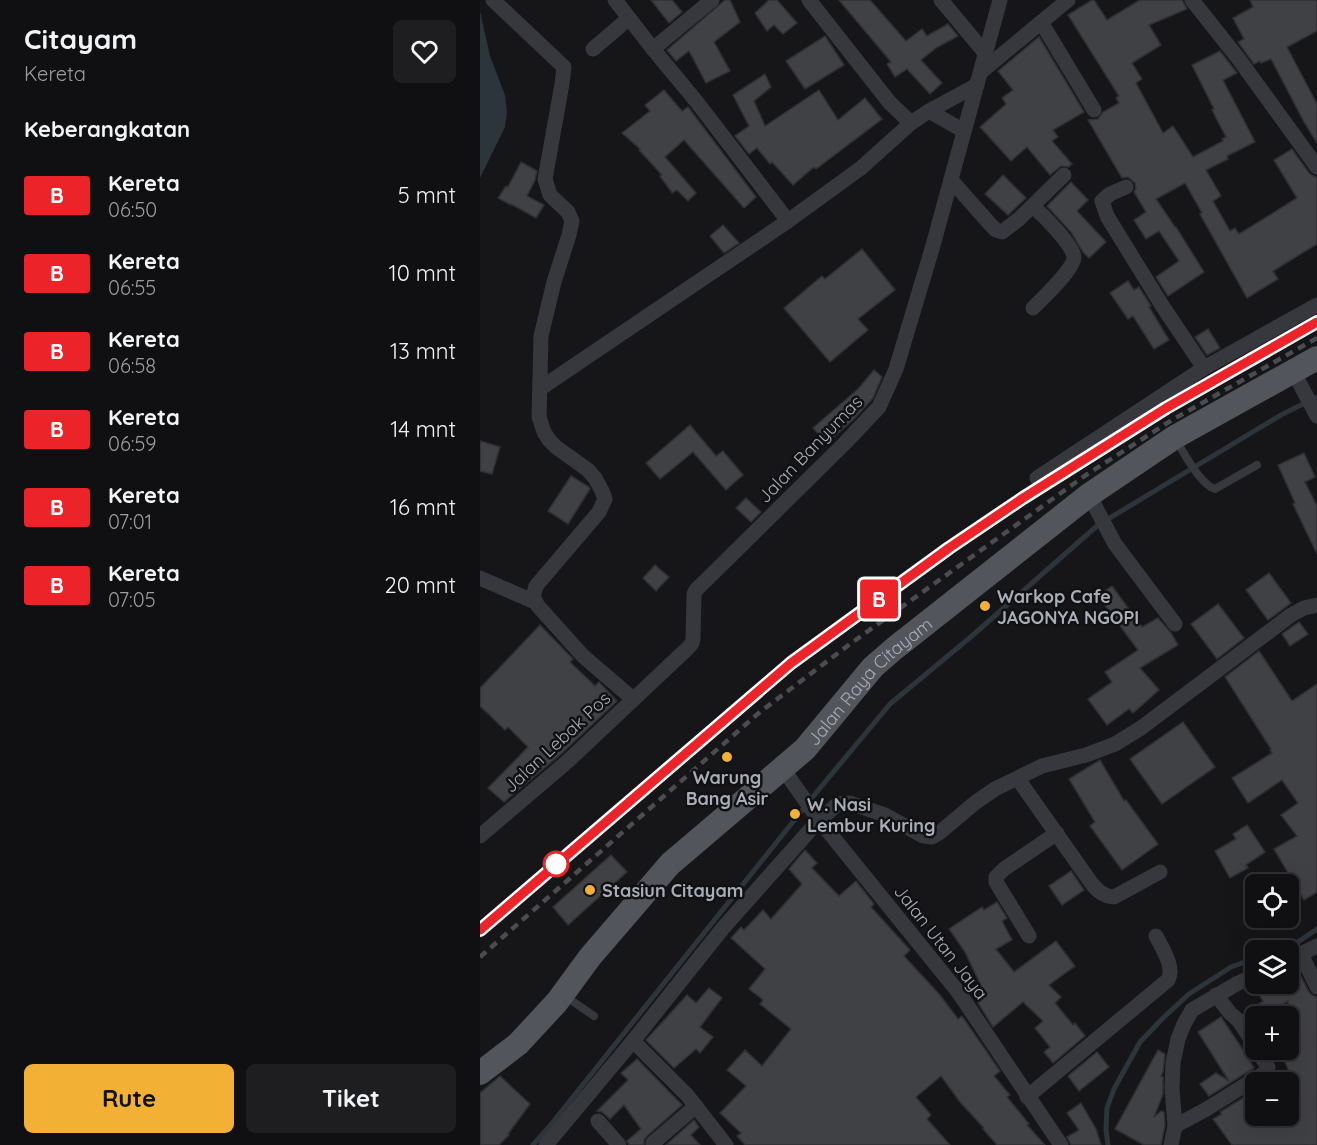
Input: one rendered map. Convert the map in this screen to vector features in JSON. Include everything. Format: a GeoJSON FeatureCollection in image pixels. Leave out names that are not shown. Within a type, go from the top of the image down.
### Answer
{"type":"FeatureCollection","features":[{"type":"Feature","properties":{"kind":"main road","name":"Jalan Raya Citayam"},"geometry":{"type":"LineString","coordinates":[[480,1073],[518,1044],[563,995],[590,957],[670,864],[788,777],[805,749],[873,667],[895,648],[1093,502],[1175,437],[1297,377],[1317,358]]}},
{"type":"Feature","properties":{"kind":"street"},"geometry":{"type":"LineString","coordinates":[[493,0],[564,67],[545,179],[550,195],[568,212],[572,221],[541,336],[539,417],[544,432],[556,447],[588,470],[595,478],[605,499],[599,512],[536,586],[533,597],[583,656],[633,699]]}},
{"type":"Feature","properties":{"kind":"street"},"geometry":{"type":"LineString","coordinates":[[615,0],[788,221]]}},
{"type":"Feature","properties":{"kind":"street"},"geometry":{"type":"LineString","coordinates":[[653,49],[712,0]]}},
{"type":"Feature","properties":{"kind":"street"},"geometry":{"type":"LineString","coordinates":[[809,0],[890,104],[911,123]]}},
{"type":"Feature","properties":{"kind":"street"},"geometry":{"type":"LineString","coordinates":[[941,0],[985,53]]}},
{"type":"Feature","properties":{"kind":"street","name":"Jalan Banyumas"},"geometry":{"type":"LineString","coordinates":[[633,699],[692,643],[696,590],[879,407],[896,369],[932,249],[1000,0]]}},
{"type":"Feature","properties":{"kind":"street"},"geometry":{"type":"LineString","coordinates":[[541,388],[788,221],[861,168],[911,123],[979,78],[1068,0]]}},
{"type":"Feature","properties":{"kind":"street"},"geometry":{"type":"LineString","coordinates":[[1192,0],[1238,58],[1317,167]]}},
{"type":"Feature","properties":{"kind":"street"},"geometry":{"type":"LineString","coordinates":[[593,49],[628,19]]}},
{"type":"Feature","properties":{"kind":"street"},"geometry":{"type":"LineString","coordinates":[[1041,22],[1094,110]]}},
{"type":"Feature","properties":{"kind":"street"},"geometry":{"type":"LineString","coordinates":[[929,111],[964,131]]}},
{"type":"Feature","properties":{"kind":"street"},"geometry":{"type":"LineString","coordinates":[[951,180],[996,230],[1002,232],[1033,206],[1064,175]]}},
{"type":"Feature","properties":{"kind":"street"},"geometry":{"type":"LineString","coordinates":[[1126,187],[1110,194],[1102,201],[1107,216],[1204,368]]}},
{"type":"Feature","properties":{"kind":"street"},"geometry":{"type":"LineString","coordinates":[[1033,206],[1060,234],[1074,255],[1068,270],[1033,308]]}},
{"type":"Feature","properties":{"kind":"street"},"geometry":{"type":"LineString","coordinates":[[1037,478],[1204,368],[1317,305]]}},
{"type":"Feature","properties":{"kind":"street"},"geometry":{"type":"LineString","coordinates":[[1297,377],[1317,415]]}},
{"type":"Feature","properties":{"kind":"street"},"geometry":{"type":"LineString","coordinates":[[1093,502],[1115,544],[1175,624]]}},
{"type":"Feature","properties":{"kind":"street"},"geometry":{"type":"LineString","coordinates":[[480,578],[535,602]]}},
{"type":"Feature","properties":{"kind":"street"},"geometry":{"type":"LineString","coordinates":[[546,1145],[633,1041],[815,814],[838,804],[850,803],[885,815],[923,836],[932,837],[995,789],[1042,766],[1086,755],[1115,744],[1141,728],[1291,615],[1317,604]]}},
{"type":"Feature","properties":{"kind":"street","name":"Jalan Lebak Pos"},"geometry":{"type":"LineString","coordinates":[[481,834],[568,761],[633,699]]}},
{"type":"Feature","properties":{"kind":"street","name":"Jalan Utan Jaya"},"geometry":{"type":"LineString","coordinates":[[788,777],[959,993],[1061,1145]]}},
{"type":"Feature","properties":{"kind":"street"},"geometry":{"type":"LineString","coordinates":[[1018,779],[1092,884],[1106,896],[1114,897],[1160,872]]}},
{"type":"Feature","properties":{"kind":"street"},"geometry":{"type":"LineString","coordinates":[[1029,936],[996,882],[996,877],[1004,869],[1057,833]]}},
{"type":"Feature","properties":{"kind":"street"},"geometry":{"type":"LineString","coordinates":[[1027,1096],[1168,980],[1170,975],[1168,961],[1156,936]]}},
{"type":"Feature","properties":{"kind":"street"},"geometry":{"type":"LineString","coordinates":[[1299,955],[1317,946]]}},
{"type":"Feature","properties":{"kind":"street"},"geometry":{"type":"LineString","coordinates":[[1299,962],[1317,987]]}},
{"type":"Feature","properties":{"kind":"street"},"geometry":{"type":"LineString","coordinates":[[1171,1145],[1175,1126],[1173,1063],[1184,1024],[1192,1010],[1245,980]]}},
{"type":"Feature","properties":{"kind":"street"},"geometry":{"type":"LineString","coordinates":[[1216,995],[1245,1031]]}},
{"type":"Feature","properties":{"kind":"street"},"geometry":{"type":"LineString","coordinates":[[633,1041],[687,1095],[726,1145]]}},
{"type":"Feature","properties":{"kind":"street"},"geometry":{"type":"LineString","coordinates":[[1175,1126],[1266,1072],[1268,1066],[1264,1060]]}},
{"type":"Feature","properties":{"kind":"street"},"geometry":{"type":"LineString","coordinates":[[653,1143],[696,1106]]}},
{"type":"Feature","properties":{"kind":"street"},"geometry":{"type":"LineString","coordinates":[[598,1121],[619,1145]]}},
{"type":"Feature","properties":{"kind":"lane"},"geometry":{"type":"LineString","coordinates":[[1175,437],[1202,479],[1215,489],[1257,465]]}},
{"type":"Feature","properties":{"kind":"lane"},"geometry":{"type":"LineString","coordinates":[[563,995],[594,1016]]}},
{"type":"Feature","properties":{"kind":"shaded area"},"geometry":{"type":"Polygon","coordinates":[[[480,11],[490,56],[505,95],[507,112],[505,127],[480,178],[480,11]]]}},
{"type":"Feature","properties":{"kind":"building"},"geometry":{"type":"Polygon","coordinates":[[[651,0],[672,0],[682,12],[669,23],[651,0]]]}},
{"type":"Feature","properties":{"kind":"building"},"geometry":{"type":"Polygon","coordinates":[[[725,0],[730,0],[740,22],[714,42],[730,71],[706,83],[689,51],[676,61],[667,50],[725,0]]]}},
{"type":"Feature","properties":{"kind":"building"},"geometry":{"type":"Polygon","coordinates":[[[769,0],[777,0],[797,23],[783,34],[774,25],[767,31],[755,13],[769,0]]]}},
{"type":"Feature","properties":{"kind":"building"},"geometry":{"type":"Polygon","coordinates":[[[839,0],[870,0],[906,41],[922,29],[927,36],[948,24],[958,36],[936,48],[921,60],[942,83],[930,94],[907,69],[895,77],[887,64],[891,62],[839,0]]]}},
{"type":"Feature","properties":{"kind":"building"},"geometry":{"type":"Polygon","coordinates":[[[1092,0],[1107,20],[1140,0],[1182,0],[1187,9],[1149,25],[1161,45],[1132,63],[1142,79],[1136,83],[1163,133],[1173,126],[1193,157],[1223,141],[1222,139],[1226,137],[1192,65],[1220,51],[1237,73],[1223,80],[1255,142],[1206,170],[1221,196],[1213,201],[1230,231],[1235,228],[1239,234],[1297,198],[1274,160],[1292,149],[1309,173],[1317,177],[1317,244],[1273,271],[1278,279],[1247,298],[1185,183],[1156,199],[1204,272],[1168,296],[1156,277],[1179,261],[1159,231],[1146,239],[1134,220],[1146,212],[1134,192],[1135,183],[1128,177],[1122,178],[1088,120],[1098,119],[1103,112],[1119,103],[1116,98],[1119,96],[1068,15],[1092,0]]]}},
{"type":"Feature","properties":{"kind":"building"},"geometry":{"type":"Polygon","coordinates":[[[1250,0],[1317,0],[1317,31],[1287,47],[1317,104],[1317,143],[1271,59],[1254,64],[1238,42],[1244,39],[1233,18],[1253,7],[1250,0]]]}},
{"type":"Feature","properties":{"kind":"building"},"geometry":{"type":"Polygon","coordinates":[[[825,36],[844,65],[805,89],[786,61],[825,36]]]}},
{"type":"Feature","properties":{"kind":"building"},"geometry":{"type":"Polygon","coordinates":[[[1039,37],[1084,112],[1053,130],[1058,137],[1052,141],[1072,164],[1069,167],[1061,166],[1050,175],[1027,147],[1011,161],[980,127],[1006,104],[1002,98],[1013,90],[998,71],[1039,37]]]}},
{"type":"Feature","properties":{"kind":"building"},"geometry":{"type":"Polygon","coordinates":[[[765,74],[771,87],[754,101],[765,126],[819,90],[838,120],[865,98],[882,119],[816,169],[814,167],[793,185],[772,162],[770,164],[757,148],[749,154],[735,136],[749,126],[733,95],[765,74]]]}},
{"type":"Feature","properties":{"kind":"building"},"geometry":{"type":"Polygon","coordinates":[[[664,90],[682,111],[688,107],[756,197],[744,208],[684,140],[665,157],[696,193],[688,201],[677,190],[672,193],[660,176],[662,175],[640,149],[622,133],[650,111],[645,105],[664,90]]]}},
{"type":"Feature","properties":{"kind":"building"},"geometry":{"type":"Polygon","coordinates":[[[521,162],[537,171],[527,196],[544,205],[536,218],[498,198],[506,186],[508,187],[521,162]]]}},
{"type":"Feature","properties":{"kind":"building"},"geometry":{"type":"Polygon","coordinates":[[[1003,175],[1026,198],[1008,215],[985,194],[1003,175]]]}},
{"type":"Feature","properties":{"kind":"building"},"geometry":{"type":"Polygon","coordinates":[[[1071,182],[1088,200],[1077,211],[1106,242],[1089,258],[1071,232],[1047,206],[1071,182]]]}},
{"type":"Feature","properties":{"kind":"building"},"geometry":{"type":"Polygon","coordinates":[[[723,225],[739,243],[724,253],[710,236],[723,225]]]}},
{"type":"Feature","properties":{"kind":"building"},"geometry":{"type":"Polygon","coordinates":[[[862,249],[895,290],[858,319],[868,330],[830,362],[784,308],[822,276],[825,279],[862,249]]]}},
{"type":"Feature","properties":{"kind":"building"},"geometry":{"type":"Polygon","coordinates":[[[1128,281],[1134,290],[1139,287],[1169,340],[1154,349],[1133,316],[1128,319],[1110,293],[1128,281]]]}},
{"type":"Feature","properties":{"kind":"building"},"geometry":{"type":"Polygon","coordinates":[[[1208,329],[1220,348],[1207,355],[1195,337],[1208,329]]]}},
{"type":"Feature","properties":{"kind":"building"},"geometry":{"type":"Polygon","coordinates":[[[874,370],[882,377],[873,398],[827,443],[813,428],[858,389],[874,370]]]}},
{"type":"Feature","properties":{"kind":"building"},"geometry":{"type":"Polygon","coordinates":[[[690,425],[716,456],[723,451],[743,475],[726,490],[693,452],[660,479],[646,463],[690,425]]]}},
{"type":"Feature","properties":{"kind":"building"},"geometry":{"type":"Polygon","coordinates":[[[480,441],[500,447],[492,474],[480,471],[480,441]]]}},
{"type":"Feature","properties":{"kind":"building"},"geometry":{"type":"Polygon","coordinates":[[[1304,453],[1315,477],[1305,482],[1317,506],[1317,554],[1293,504],[1295,503],[1278,465],[1304,453]]]}},
{"type":"Feature","properties":{"kind":"building"},"geometry":{"type":"Polygon","coordinates":[[[571,476],[590,489],[568,524],[548,511],[571,476]]]}},
{"type":"Feature","properties":{"kind":"building"},"geometry":{"type":"Polygon","coordinates":[[[746,498],[761,512],[751,522],[736,508],[746,498]]]}},
{"type":"Feature","properties":{"kind":"building"},"geometry":{"type":"Polygon","coordinates":[[[655,565],[669,577],[656,591],[643,578],[655,565]]]}},
{"type":"Feature","properties":{"kind":"building"},"geometry":{"type":"Polygon","coordinates":[[[1269,573],[1291,603],[1268,620],[1246,590],[1269,573]]]}},
{"type":"Feature","properties":{"kind":"building"},"geometry":{"type":"Polygon","coordinates":[[[1112,586],[1142,627],[1158,618],[1178,645],[1140,668],[1159,690],[1133,713],[1129,709],[1107,725],[1088,699],[1112,682],[1105,672],[1138,650],[1098,596],[1112,586]]]}},
{"type":"Feature","properties":{"kind":"building"},"geometry":{"type":"Polygon","coordinates":[[[1218,604],[1244,638],[1217,659],[1191,624],[1218,604]]]}},
{"type":"Feature","properties":{"kind":"building"},"geometry":{"type":"Polygon","coordinates":[[[1299,622],[1308,634],[1290,646],[1282,634],[1299,622]]]}},
{"type":"Feature","properties":{"kind":"building"},"geometry":{"type":"Polygon","coordinates":[[[540,625],[573,659],[570,662],[595,686],[599,682],[617,701],[561,754],[504,802],[488,788],[528,747],[508,727],[505,730],[480,706],[480,688],[540,625]]]}},
{"type":"Feature","properties":{"kind":"building"},"geometry":{"type":"Polygon","coordinates":[[[1259,651],[1292,701],[1317,684],[1317,892],[1304,900],[1299,892],[1299,874],[1289,874],[1274,849],[1297,836],[1281,815],[1298,803],[1282,780],[1248,803],[1232,778],[1272,753],[1225,677],[1259,651]]]}},
{"type":"Feature","properties":{"kind":"building"},"geometry":{"type":"Polygon","coordinates":[[[1183,722],[1215,767],[1162,804],[1130,759],[1183,722]]]}},
{"type":"Feature","properties":{"kind":"building"},"geometry":{"type":"Polygon","coordinates":[[[1100,760],[1124,801],[1126,800],[1158,844],[1122,870],[1090,826],[1095,822],[1069,779],[1100,760]]]}},
{"type":"Feature","properties":{"kind":"building"},"geometry":{"type":"Polygon","coordinates":[[[1247,825],[1265,852],[1246,865],[1248,868],[1230,878],[1215,851],[1236,839],[1233,834],[1247,825]]]}},
{"type":"Feature","properties":{"kind":"building"},"geometry":{"type":"Polygon","coordinates":[[[805,850],[817,863],[812,868],[839,896],[856,881],[874,904],[871,907],[910,950],[904,956],[940,995],[958,1019],[962,1016],[1000,1071],[994,1076],[1010,1095],[1007,1097],[1045,1145],[997,1145],[941,1076],[916,1097],[931,1115],[927,1119],[950,1145],[745,1145],[737,1136],[741,1133],[720,1113],[746,1086],[727,1070],[745,1050],[762,1066],[791,1029],[760,1004],[763,1000],[749,989],[765,969],[731,938],[741,927],[744,930],[763,910],[771,919],[802,884],[789,869],[805,850]]]}},
{"type":"Feature","properties":{"kind":"building","name":"Stasiun Citayam"},"geometry":{"type":"Polygon","coordinates":[[[611,855],[627,872],[568,925],[553,907],[611,855]]]}},
{"type":"Feature","properties":{"kind":"building"},"geometry":{"type":"Polygon","coordinates":[[[1071,871],[1084,890],[1062,905],[1049,886],[1071,871]]]}},
{"type":"Feature","properties":{"kind":"building"},"geometry":{"type":"Polygon","coordinates":[[[997,902],[1007,918],[1002,921],[1012,940],[996,949],[1014,972],[1056,941],[1075,966],[1049,985],[1061,997],[1055,1003],[1085,1036],[1053,1063],[1044,1052],[1050,1047],[1035,1028],[1043,1021],[1023,1002],[993,1027],[978,1003],[986,996],[965,952],[949,929],[982,907],[984,910],[997,902]]]}},
{"type":"Feature","properties":{"kind":"building"},"geometry":{"type":"Polygon","coordinates":[[[1299,973],[1309,992],[1317,997],[1317,1145],[1232,1145],[1213,1119],[1245,1097],[1245,1126],[1299,1126],[1299,1072],[1289,1072],[1284,1060],[1299,1060],[1299,1006],[1288,1006],[1288,1001],[1281,1006],[1256,1006],[1263,1001],[1259,994],[1299,994],[1299,973]]]}},
{"type":"Feature","properties":{"kind":"building"},"geometry":{"type":"Polygon","coordinates":[[[709,988],[722,998],[700,1027],[713,1037],[700,1053],[696,1049],[674,1068],[646,1040],[687,995],[696,1003],[709,988]]]}},
{"type":"Feature","properties":{"kind":"building"},"geometry":{"type":"Polygon","coordinates":[[[1221,1017],[1245,1053],[1245,1060],[1249,1060],[1254,1068],[1209,1096],[1200,1084],[1216,1073],[1229,1081],[1198,1032],[1221,1017]]]}},
{"type":"Feature","properties":{"kind":"building"},"geometry":{"type":"Polygon","coordinates":[[[1158,1050],[1165,1054],[1161,1076],[1163,1077],[1163,1094],[1154,1117],[1161,1111],[1164,1112],[1165,1125],[1161,1145],[1144,1145],[1115,1129],[1158,1050]]]}},
{"type":"Feature","properties":{"kind":"building"},"geometry":{"type":"Polygon","coordinates":[[[1097,1052],[1109,1067],[1079,1091],[1068,1076],[1097,1052]]]}},
{"type":"Feature","properties":{"kind":"building"},"geometry":{"type":"Polygon","coordinates":[[[637,1059],[682,1105],[647,1136],[644,1145],[629,1145],[627,1141],[641,1129],[624,1105],[610,1119],[597,1111],[628,1080],[621,1073],[637,1059]]]}},
{"type":"Feature","properties":{"kind":"building"},"geometry":{"type":"Polygon","coordinates":[[[500,1076],[530,1104],[509,1135],[499,1145],[480,1145],[480,1093],[500,1076]]]}},
{"type":"Feature","properties":{"kind":"building"},"geometry":{"type":"Polygon","coordinates":[[[1081,1103],[1096,1129],[1101,1145],[1071,1145],[1067,1137],[1079,1130],[1067,1113],[1081,1103]]]}},
{"type":"Feature","properties":{"kind":"building"},"geometry":{"type":"Polygon","coordinates":[[[694,1120],[699,1127],[691,1135],[700,1145],[666,1145],[694,1120]]]}},
{"type":"Feature","properties":{"kind":"waterway"},"geometry":{"type":"LineString","coordinates":[[533,1145],[890,704],[973,635],[1098,525],[1281,415],[1317,397]]}},
{"type":"Feature","properties":{"kind":"waterway"},"geometry":{"type":"LineString","coordinates":[[1299,941],[1317,929]]}},
{"type":"Feature","properties":{"kind":"waterway"},"geometry":{"type":"LineString","coordinates":[[1108,1145],[1107,1108],[1114,1089],[1140,1042],[1189,994],[1231,967],[1245,962]]}},
{"type":"Feature","properties":{"kind":"railway"},"geometry":{"type":"LineString","coordinates":[[480,930],[791,663],[949,548],[1023,498],[1166,408],[1317,322]]}},
{"type":"Feature","properties":{"kind":"railway"},"geometry":{"type":"LineString","coordinates":[[480,957],[760,712],[850,644],[1086,475],[1172,420],[1317,338]]}},
{"type":"Feature","properties":{"kind":"train","name":"B"},"geometry":{"type":"LineString","coordinates":[[480,930],[791,663],[949,548],[1023,498],[1166,408],[1317,322]]}},
{"type":"Feature","properties":{"kind":"place","name":"Warkop Cafe JAGONYA NGOPI"},"geometry":{"type":"Point","coordinates":[985,606]}},
{"type":"Feature","properties":{"kind":"place","name":"Warung Bang Asir"},"geometry":{"type":"Point","coordinates":[727,757]}},
{"type":"Feature","properties":{"kind":"place","name":"W. Nasi Lembur Kuring"},"geometry":{"type":"Point","coordinates":[795,814]}},
{"type":"Feature","properties":{"kind":"place","name":"Stasiun Citayam"},"geometry":{"type":"Point","coordinates":[590,890]}}]}
